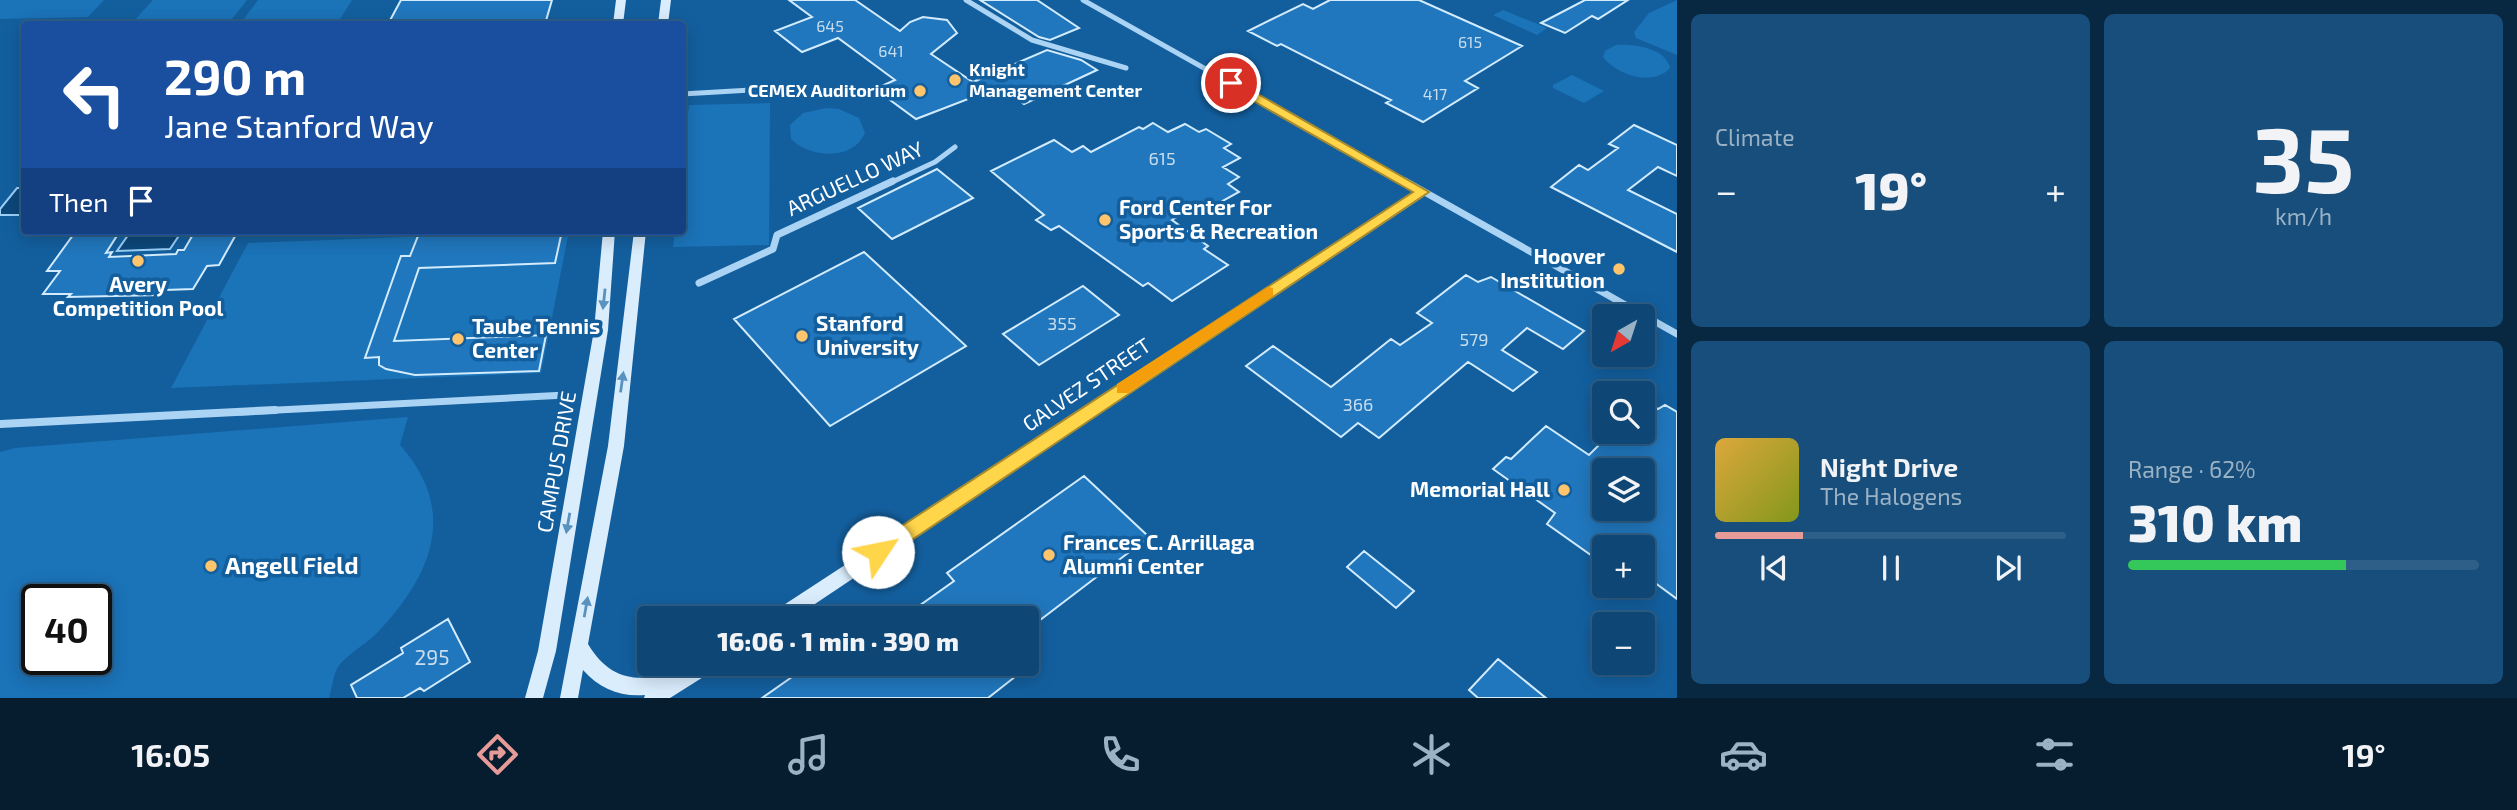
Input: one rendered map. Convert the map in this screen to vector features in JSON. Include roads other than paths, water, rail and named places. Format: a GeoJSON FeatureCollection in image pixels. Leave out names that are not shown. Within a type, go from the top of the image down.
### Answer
{"type":"FeatureCollection","features":[{"type":"Feature","properties":{"kind":"street"},"geometry":{"type":"LineString","coordinates":[[618,21],[621,0]]}},
{"type":"Feature","properties":{"kind":"street"},"geometry":{"type":"LineString","coordinates":[[663,21],[666,0]]}},
{"type":"Feature","properties":{"kind":"street"},"geometry":{"type":"LineString","coordinates":[[966,0],[1032,40],[1126,68]]}},
{"type":"Feature","properties":{"kind":"street"},"geometry":{"type":"LineString","coordinates":[[1083,0],[1677,334]]}},
{"type":"Feature","properties":{"kind":"street"},"geometry":{"type":"LineString","coordinates":[[686,94],[767,89]]}},
{"type":"Feature","properties":{"kind":"street","name":"ARGUELLO WAY"},"geometry":{"type":"LineString","coordinates":[[699,283],[773,248],[777,235],[935,162],[956,147]]}},
{"type":"Feature","properties":{"kind":"street","name":"GALVEZ STREET"},"geometry":{"type":"LineString","coordinates":[[797,606],[1423,192]]}},
{"type":"Feature","properties":{"kind":"street","name":"CAMPUS DRIVE"},"geometry":{"type":"LineString","coordinates":[[534,698],[547,651],[601,330],[609,235]]}},
{"type":"Feature","properties":{"kind":"street"},"geometry":{"type":"LineString","coordinates":[[569,698],[616,446],[640,235]]}},
{"type":"Feature","properties":{"kind":"street"},"geometry":{"type":"LineString","coordinates":[[0,424],[566,396]]}},
{"type":"Feature","properties":{"kind":"street"},"geometry":{"type":"LineString","coordinates":[[579,646],[589,669],[603,682],[615,686],[625,689],[687,679]]}},
{"type":"Feature","properties":{"kind":"street"},"geometry":{"type":"LineString","coordinates":[[653,698],[691,676]]}},
{"type":"Feature","properties":{"kind":"street"},"geometry":{"type":"LineString","coordinates":[[667,698],[687,679]]}},
{"type":"Feature","properties":{"kind":"place","name":"Knight Management Center"},"geometry":{"type":"Point","coordinates":[955,80]}},
{"type":"Feature","properties":{"kind":"place","name":"CEMEX Auditorium"},"geometry":{"type":"Point","coordinates":[920,91]}},
{"type":"Feature","properties":{"kind":"place","name":"Ford Center For Sports & Recreation"},"geometry":{"type":"Point","coordinates":[1105,220]}},
{"type":"Feature","properties":{"kind":"place","name":"Avery Competition Pool"},"geometry":{"type":"Point","coordinates":[138,261]}},
{"type":"Feature","properties":{"kind":"place","name":"Hoover Institution"},"geometry":{"type":"Point","coordinates":[1619,269]}},
{"type":"Feature","properties":{"kind":"place","name":"Stanford University"},"geometry":{"type":"Point","coordinates":[802,336]}},
{"type":"Feature","properties":{"kind":"place","name":"Taube Tennis Center"},"geometry":{"type":"Point","coordinates":[458,339]}},
{"type":"Feature","properties":{"kind":"place","name":"Memorial Hall"},"geometry":{"type":"Point","coordinates":[1564,490]}},
{"type":"Feature","properties":{"kind":"place","name":"Frances C. Arrillaga Alumni Center"},"geometry":{"type":"Point","coordinates":[1049,555]}},
{"type":"Feature","properties":{"kind":"place","name":"Angell Field"},"geometry":{"type":"Point","coordinates":[211,566]}}]}
